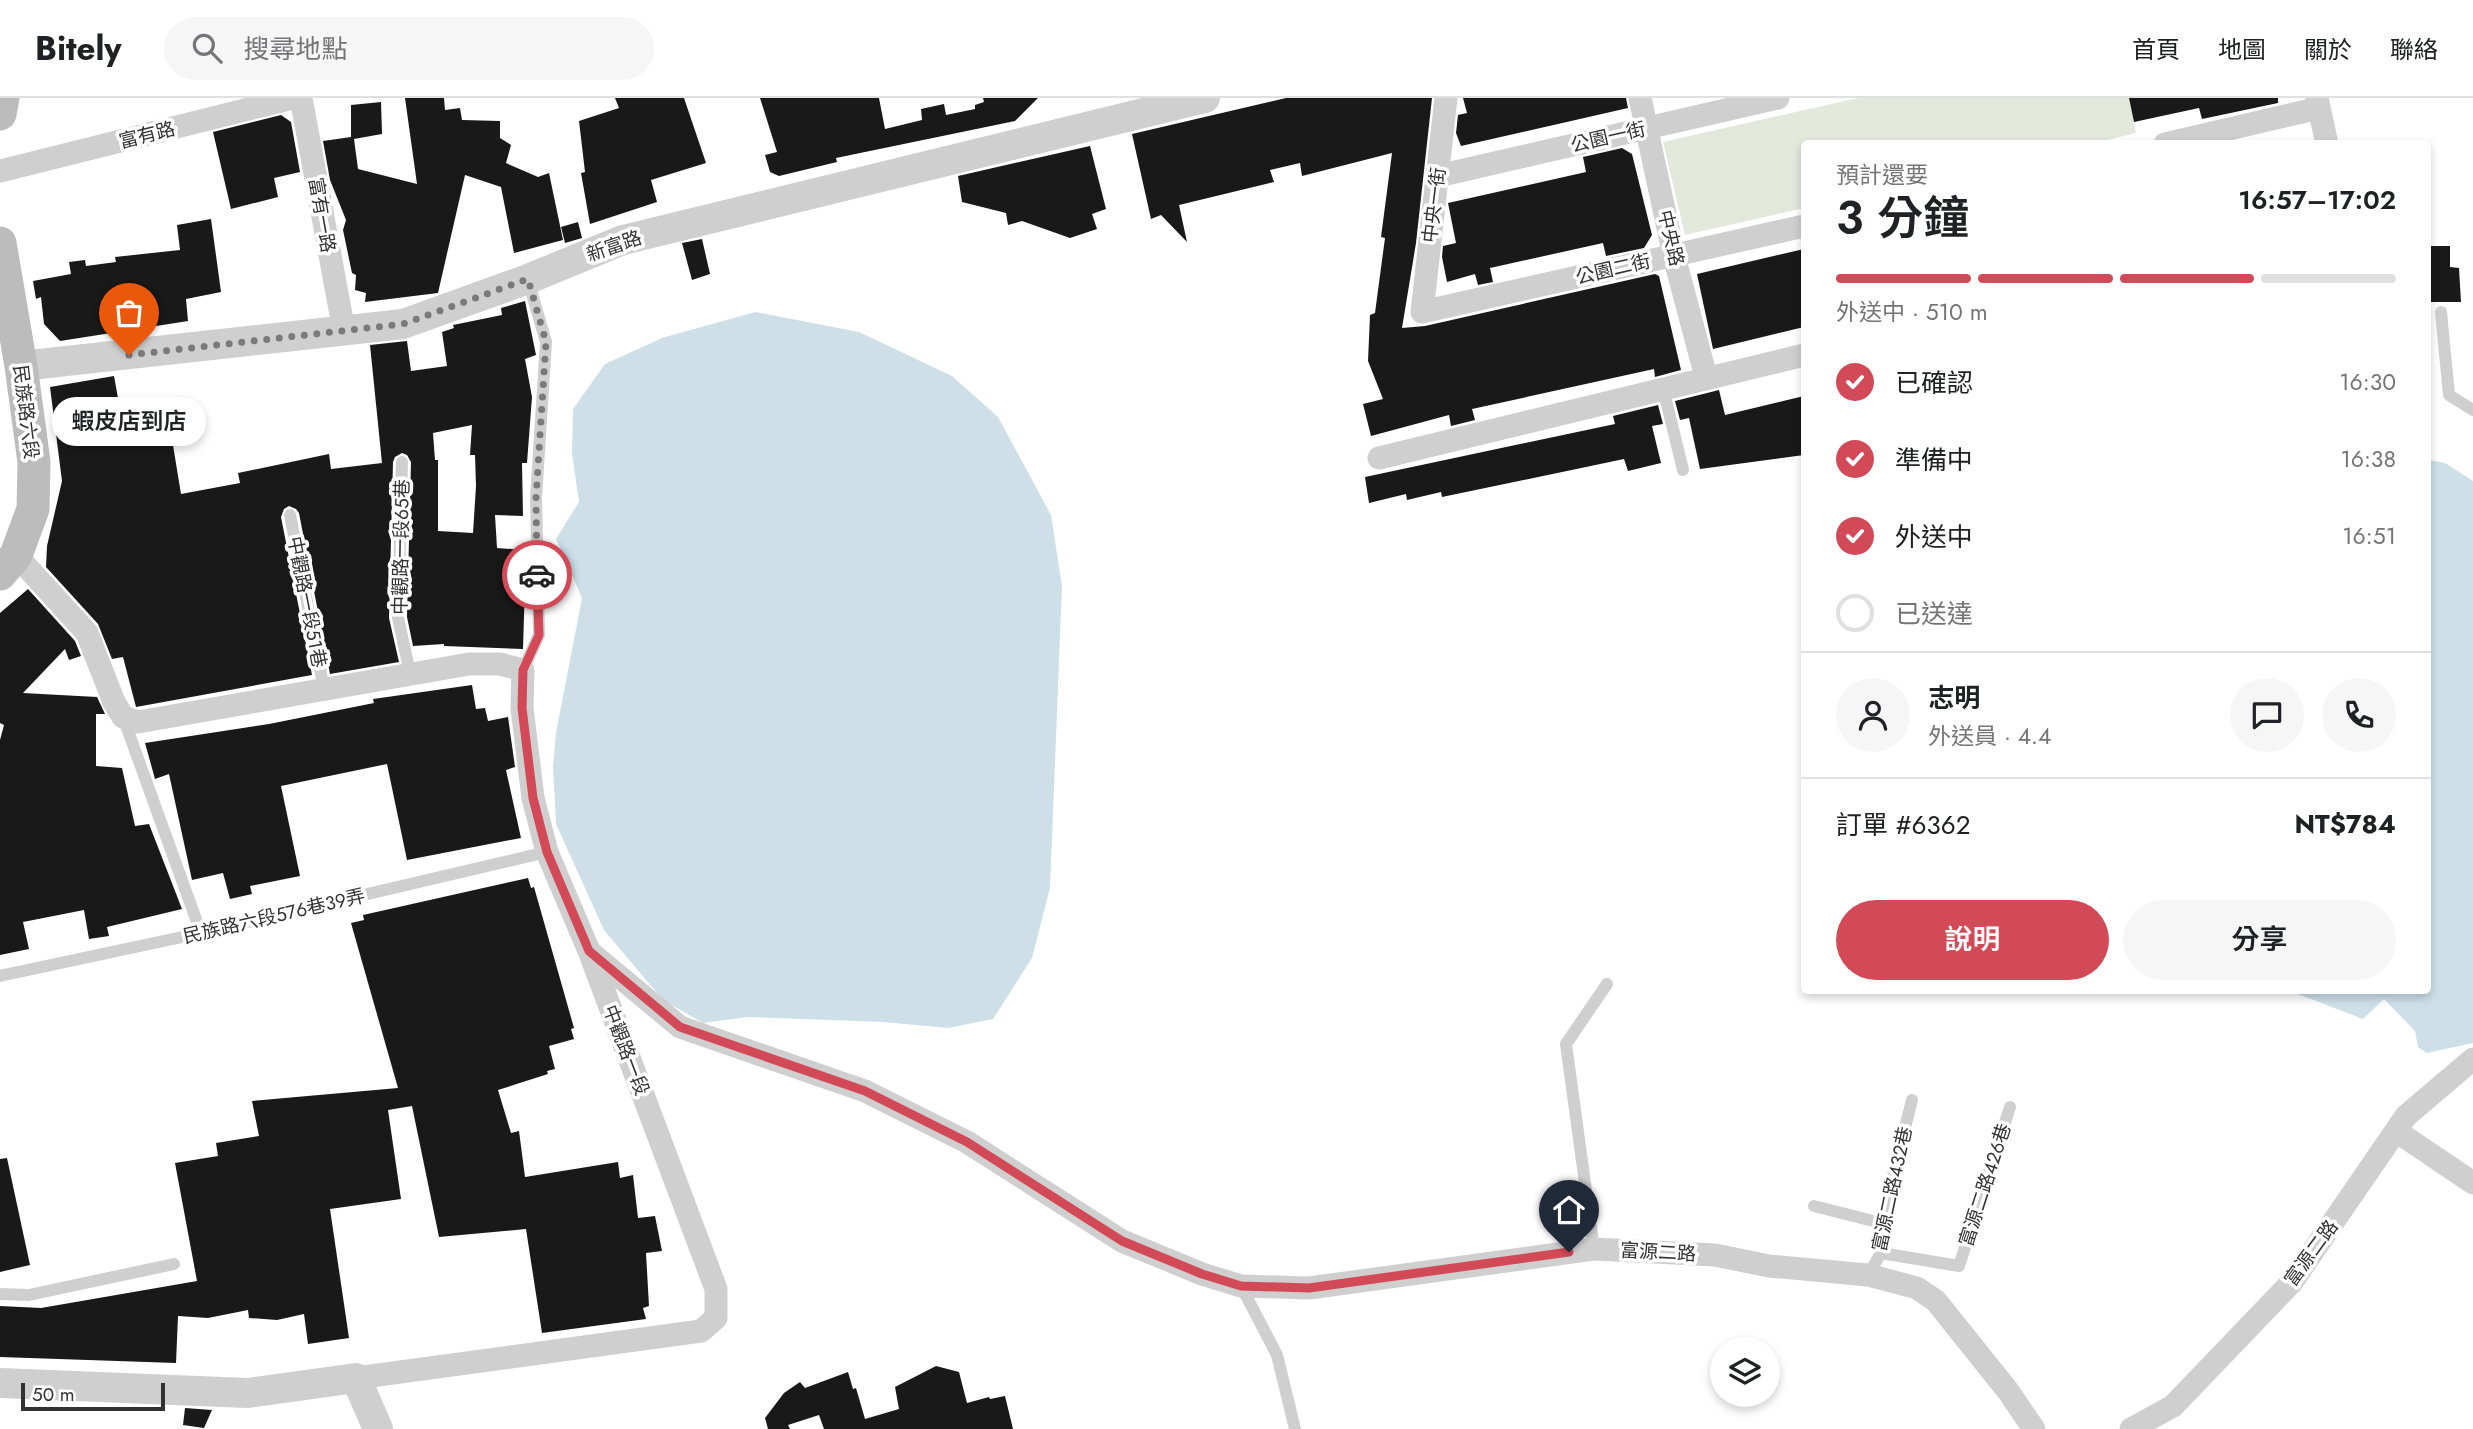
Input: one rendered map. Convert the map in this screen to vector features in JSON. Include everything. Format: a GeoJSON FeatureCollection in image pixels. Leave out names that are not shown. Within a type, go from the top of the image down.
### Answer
{"type":"FeatureCollection","features":[{"type":"Feature","properties":{"kind":"main road"},"geometry":{"type":"LineString","coordinates":[[0,114],[3,98]]}},
{"type":"Feature","properties":{"kind":"main road","name":"民族路六段"},"geometry":{"type":"LineString","coordinates":[[0,243],[34,462],[33,509],[8,565]]}},
{"type":"Feature","properties":{"kind":"street","name":"富有路"},"geometry":{"type":"LineString","coordinates":[[0,171],[293,98]]}},
{"type":"Feature","properties":{"kind":"street","name":"富有一路"},"geometry":{"type":"LineString","coordinates":[[301,98],[344,331]]}},
{"type":"Feature","properties":{"kind":"street","name":"新富路"},"geometry":{"type":"LineString","coordinates":[[21,366],[403,324],[528,279],[622,240],[1205,98]]}},
{"type":"Feature","properties":{"kind":"street","name":"中央一街"},"geometry":{"type":"LineString","coordinates":[[1422,312],[1446,98]]}},
{"type":"Feature","properties":{"kind":"street","name":"中央路"},"geometry":{"type":"LineString","coordinates":[[1640,98],[1674,256],[1706,377]]}},
{"type":"Feature","properties":{"kind":"street","name":"公園一街"},"geometry":{"type":"LineString","coordinates":[[1438,176],[1778,98]]}},
{"type":"Feature","properties":{"kind":"street"},"geometry":{"type":"LineString","coordinates":[[2180,140],[2318,103],[2326,140]]}},
{"type":"Feature","properties":{"kind":"street","name":"公園二街"},"geometry":{"type":"LineString","coordinates":[[1422,312],[1801,227]]}},
{"type":"Feature","properties":{"kind":"street"},"geometry":{"type":"LineString","coordinates":[[1379,458],[1801,356]]}},
{"type":"Feature","properties":{"kind":"street"},"geometry":{"type":"LineString","coordinates":[[8,565],[87,633],[114,702],[123,717],[138,722],[469,664],[500,664],[523,670]]}},
{"type":"Feature","properties":{"kind":"street","name":"中觀路一段"},"geometry":{"type":"LineString","coordinates":[[356,1378],[701,1331],[716,1318],[716,1289],[589,951],[547,852],[533,798],[522,708],[523,670]]}},
{"type":"Feature","properties":{"kind":"street","name":"富源二路"},"geometry":{"type":"LineString","coordinates":[[589,951],[680,1027],[865,1091],[967,1142],[1122,1241],[1202,1274],[1241,1286],[1309,1288],[1594,1249],[1715,1255],[1769,1266],[1868,1275],[1917,1289],[1936,1301],[2008,1391],[2034,1429]]}},
{"type":"Feature","properties":{"kind":"street","name":"富源二路"},"geometry":{"type":"LineString","coordinates":[[2131,1429],[2173,1406],[2292,1282],[2406,1116],[2473,1059]]}},
{"type":"Feature","properties":{"kind":"street"},"geometry":{"type":"LineString","coordinates":[[2396,1131],[2473,1183]]}},
{"type":"Feature","properties":{"kind":"street"},"geometry":{"type":"LineString","coordinates":[[0,1383],[248,1394],[356,1378],[378,1429]]}},
{"type":"Feature","properties":{"kind":"lane"},"geometry":{"type":"LineString","coordinates":[[523,670],[539,635],[536,498],[546,342],[528,279]]}},
{"type":"Feature","properties":{"kind":"lane"},"geometry":{"type":"LineString","coordinates":[[2441,312],[2449,395],[2473,410]]}},
{"type":"Feature","properties":{"kind":"lane"},"geometry":{"type":"LineString","coordinates":[[1663,388],[1683,470]]}},
{"type":"Feature","properties":{"kind":"lane","name":"中觀路一段65巷"},"geometry":{"type":"LineString","coordinates":[[402,462],[398,618],[410,673]]}},
{"type":"Feature","properties":{"kind":"lane","name":"中觀路一段51巷"},"geometry":{"type":"LineString","coordinates":[[290,515],[324,689]]}},
{"type":"Feature","properties":{"kind":"lane"},"geometry":{"type":"LineString","coordinates":[[123,717],[201,933]]}},
{"type":"Feature","properties":{"kind":"lane","name":"民族路六段576巷39弄"},"geometry":{"type":"LineString","coordinates":[[0,976],[201,933],[547,852]]}},
{"type":"Feature","properties":{"kind":"lane"},"geometry":{"type":"LineString","coordinates":[[1594,1249],[1566,1044],[1606,984]]}},
{"type":"Feature","properties":{"kind":"lane","name":"富源二路432巷"},"geometry":{"type":"LineString","coordinates":[[1868,1275],[1881,1253],[1881,1223],[1912,1100]]}},
{"type":"Feature","properties":{"kind":"lane","name":"富源二路426巷"},"geometry":{"type":"LineString","coordinates":[[1881,1253],[1959,1266],[2010,1107]]}},
{"type":"Feature","properties":{"kind":"lane"},"geometry":{"type":"LineString","coordinates":[[1814,1206],[1881,1223]]}},
{"type":"Feature","properties":{"kind":"lane"},"geometry":{"type":"LineString","coordinates":[[0,1294],[29,1295],[174,1264]]}},
{"type":"Feature","properties":{"kind":"lane"},"geometry":{"type":"LineString","coordinates":[[1241,1286],[1277,1355],[1295,1429]]}},
{"type":"Feature","properties":{"kind":"shaded area"},"geometry":{"type":"Polygon","coordinates":[[[1858,98],[2129,98],[2136,133],[2107,140],[1801,140],[1801,209],[1685,235],[1663,142],[1858,98]]]}},
{"type":"Feature","properties":{"kind":"shaded area"},"geometry":{"type":"Polygon","coordinates":[[[755,312],[859,332],[952,376],[998,417],[1051,515],[1062,586],[1050,888],[1032,958],[993,1019],[948,1028],[883,1022],[748,1017],[703,1023],[663,1000],[604,930],[556,824],[553,767],[556,733],[582,598],[556,539],[579,502],[572,453],[573,409],[605,364],[662,338],[755,312]]]}},
{"type":"Feature","properties":{"kind":"shaded area"},"geometry":{"type":"Polygon","coordinates":[[[2431,460],[2445,463],[2473,481],[2473,1043],[2427,1053],[2418,1047],[2415,1031],[2384,999],[2363,1019],[2298,994],[2431,994],[2431,460]]]}},
{"type":"Feature","properties":{"kind":"building"},"geometry":{"type":"Polygon","coordinates":[[[405,98],[444,98],[445,110],[460,108],[462,120],[500,121],[500,138],[511,145],[506,163],[538,177],[549,173],[563,240],[514,253],[501,187],[465,175],[438,293],[365,302],[366,293],[355,290],[356,275],[352,273],[343,230],[346,220],[330,180],[323,141],[351,137],[351,105],[381,102],[382,134],[354,139],[358,169],[417,184],[405,98]]]}},
{"type":"Feature","properties":{"kind":"building"},"geometry":{"type":"Polygon","coordinates":[[[615,98],[684,98],[706,163],[651,180],[657,202],[590,224],[581,173],[585,172],[579,121],[619,108],[615,98]]]}},
{"type":"Feature","properties":{"kind":"building"},"geometry":{"type":"Polygon","coordinates":[[[760,98],[879,98],[885,129],[922,120],[921,109],[944,104],[946,115],[975,109],[975,105],[984,102],[983,98],[1038,98],[1015,121],[836,158],[837,162],[779,176],[770,172],[765,155],[777,152],[760,98]]]}},
{"type":"Feature","properties":{"kind":"building"},"geometry":{"type":"Polygon","coordinates":[[[1286,98],[1432,98],[1416,243],[1402,328],[1425,326],[1655,274],[1659,276],[1681,370],[1655,377],[1654,369],[1472,409],[1475,420],[1451,426],[1449,415],[1371,436],[1363,404],[1383,399],[1368,361],[1370,315],[1375,313],[1392,153],[1302,176],[1300,163],[1270,170],[1274,182],[1179,205],[1187,242],[1161,215],[1151,219],[1132,134],[1286,98]]]}},
{"type":"Feature","properties":{"kind":"building"},"geometry":{"type":"Polygon","coordinates":[[[1463,98],[1626,98],[1628,108],[1461,146],[1456,133],[1458,115],[1467,113],[1463,98]]]}},
{"type":"Feature","properties":{"kind":"building"},"geometry":{"type":"Polygon","coordinates":[[[2129,98],[2278,98],[2278,103],[2202,119],[2199,108],[2134,122],[2129,98]]]}},
{"type":"Feature","properties":{"kind":"building"},"geometry":{"type":"Polygon","coordinates":[[[281,115],[291,122],[300,172],[274,178],[278,197],[231,209],[213,132],[281,115]]]}},
{"type":"Feature","properties":{"kind":"building"},"geometry":{"type":"Polygon","coordinates":[[[1090,146],[1106,209],[1092,214],[1097,229],[1070,238],[1022,221],[1008,225],[1006,213],[962,202],[958,176],[1090,146]]]}},
{"type":"Feature","properties":{"kind":"building"},"geometry":{"type":"Polygon","coordinates":[[[1622,148],[1632,154],[1652,235],[1644,248],[1606,256],[1603,243],[1490,268],[1493,282],[1478,285],[1475,274],[1447,282],[1442,257],[1443,246],[1456,243],[1448,203],[1586,172],[1583,157],[1622,148]]]}},
{"type":"Feature","properties":{"kind":"building"},"geometry":{"type":"Polygon","coordinates":[[[211,219],[221,292],[186,299],[188,321],[60,341],[44,324],[41,297],[36,299],[33,281],[71,274],[69,262],[85,260],[86,266],[116,262],[115,257],[180,250],[177,225],[211,219]]]}},
{"type":"Feature","properties":{"kind":"building"},"geometry":{"type":"Polygon","coordinates":[[[578,222],[582,238],[565,243],[561,227],[578,222]]]}},
{"type":"Feature","properties":{"kind":"building"},"geometry":{"type":"Polygon","coordinates":[[[702,239],[710,274],[692,280],[682,243],[702,239]]]}},
{"type":"Feature","properties":{"kind":"building"},"geometry":{"type":"Polygon","coordinates":[[[2431,246],[2450,246],[2450,267],[2459,268],[2461,302],[2431,302],[2431,246]]]}},
{"type":"Feature","properties":{"kind":"building"},"geometry":{"type":"Polygon","coordinates":[[[1801,250],[1801,328],[1713,349],[1697,274],[1801,250]]]}},
{"type":"Feature","properties":{"kind":"building"},"geometry":{"type":"Polygon","coordinates":[[[525,301],[536,355],[525,359],[532,397],[527,463],[522,463],[523,516],[495,515],[497,548],[526,550],[523,649],[444,644],[413,646],[407,617],[411,462],[407,455],[402,453],[395,457],[393,462],[389,618],[399,662],[330,674],[299,513],[289,506],[284,509],[281,517],[312,675],[136,707],[123,657],[112,659],[98,624],[46,567],[47,546],[62,481],[50,387],[114,376],[126,442],[171,433],[181,494],[240,483],[238,473],[329,454],[331,469],[382,463],[370,345],[407,341],[411,371],[447,366],[442,332],[454,328],[453,325],[502,315],[501,308],[525,301]],[[472,425],[433,433],[435,460],[438,460],[438,531],[473,533],[475,455],[470,455],[472,425]]]}},
{"type":"Feature","properties":{"kind":"building"},"geometry":{"type":"Polygon","coordinates":[[[1719,390],[1725,415],[1801,397],[1801,455],[1700,469],[1689,418],[1680,420],[1675,401],[1719,390]]]}},
{"type":"Feature","properties":{"kind":"building"},"geometry":{"type":"Polygon","coordinates":[[[1658,405],[1663,424],[1652,426],[1661,463],[1628,471],[1624,459],[1442,497],[1441,492],[1407,500],[1406,494],[1369,503],[1365,477],[1615,424],[1613,416],[1658,405]]]}},
{"type":"Feature","properties":{"kind":"building"},"geometry":{"type":"Polygon","coordinates":[[[28,589],[75,641],[81,656],[69,660],[65,649],[23,693],[97,697],[105,714],[96,714],[96,766],[122,768],[135,826],[149,824],[182,909],[107,927],[109,936],[89,939],[84,910],[23,922],[29,949],[0,955],[0,740],[4,725],[0,723],[0,613],[28,589]]]}},
{"type":"Feature","properties":{"kind":"building"},"geometry":{"type":"Polygon","coordinates":[[[472,685],[476,709],[485,708],[488,721],[508,717],[515,767],[506,770],[521,838],[407,860],[387,764],[281,786],[300,876],[250,886],[252,894],[230,899],[223,873],[192,880],[169,774],[155,779],[145,743],[269,724],[374,703],[373,699],[472,685]]]}},
{"type":"Feature","properties":{"kind":"building"},"geometry":{"type":"Polygon","coordinates":[[[528,878],[531,888],[534,887],[574,1028],[571,1029],[574,1039],[549,1046],[555,1069],[547,1071],[548,1074],[498,1090],[511,1133],[519,1131],[525,1177],[618,1162],[620,1178],[633,1175],[638,1218],[655,1216],[662,1251],[646,1253],[649,1306],[643,1308],[646,1319],[542,1333],[526,1229],[439,1237],[412,1106],[388,1110],[401,1199],[330,1209],[349,1338],[308,1344],[304,1314],[277,1320],[249,1318],[248,1310],[208,1318],[178,1316],[176,1363],[0,1357],[0,1306],[41,1308],[197,1281],[175,1163],[218,1156],[216,1143],[259,1136],[252,1101],[398,1088],[351,923],[364,920],[363,915],[528,878]]]}},
{"type":"Feature","properties":{"kind":"building"},"geometry":{"type":"Polygon","coordinates":[[[7,1158],[30,1265],[0,1272],[0,1159],[7,1158]]]}},
{"type":"Feature","properties":{"kind":"building"},"geometry":{"type":"Polygon","coordinates":[[[936,1366],[959,1372],[967,1403],[1005,1396],[1013,1429],[824,1429],[819,1415],[788,1425],[790,1429],[768,1429],[765,1418],[784,1393],[800,1382],[805,1388],[848,1372],[865,1419],[899,1409],[895,1387],[936,1366]]]}},
{"type":"Feature","properties":{"kind":"building"},"geometry":{"type":"Polygon","coordinates":[[[185,1408],[212,1410],[204,1428],[183,1425],[185,1408]]]}},
{"type":"Feature","properties":{"kind":"way so far"},"geometry":{"type":"LineString","coordinates":[[129,355],[403,324],[528,279],[546,342],[536,498],[537,575]]}},
{"type":"Feature","properties":{"kind":"place","name":"蝦皮店到店"},"geometry":{"type":"Point","coordinates":[129,355]}},
{"type":"Feature","properties":{"kind":"route"},"geometry":{"type":"LineString","coordinates":[[537,575],[539,635],[523,670],[522,708],[533,798],[547,852],[589,951],[680,1027],[865,1091],[967,1142],[1122,1241],[1202,1274],[1241,1286],[1309,1288],[1569,1252]]}}]}
